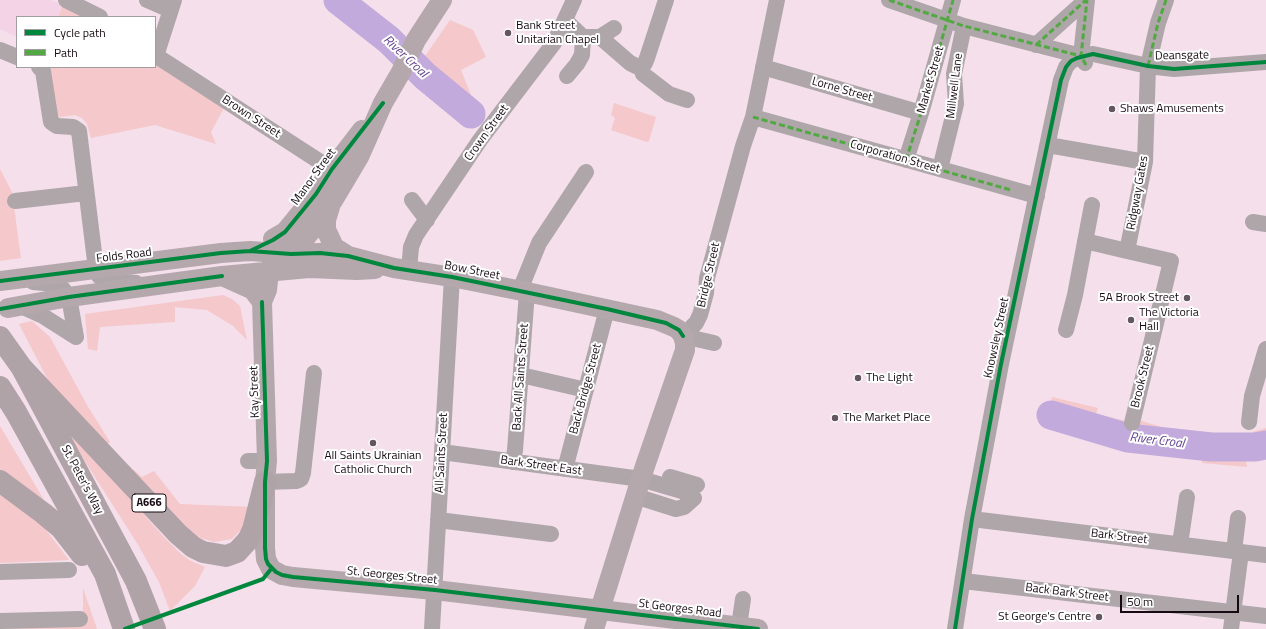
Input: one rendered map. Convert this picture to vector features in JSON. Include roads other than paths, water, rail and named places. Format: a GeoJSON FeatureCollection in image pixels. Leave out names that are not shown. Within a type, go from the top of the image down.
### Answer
{"type":"FeatureCollection","features":[{"type":"Feature","properties":{"kind":"highway","name":"St. Peter's Way"},"geometry":{"type":"LineString","coordinates":[[0,337],[22,368],[136,581],[155,629]]}},
{"type":"Feature","properties":{"kind":"highway","name":"A666"},"geometry":{"type":"LineString","coordinates":[[22,368],[178,534],[194,547],[203,552],[226,556],[237,552],[248,540],[253,530],[260,468]]}},
{"type":"Feature","properties":{"kind":"highway","name":"St. Peter's Way"},"geometry":{"type":"LineString","coordinates":[[0,387],[16,412],[105,574],[124,629]]}},
{"type":"Feature","properties":{"kind":"highway"},"geometry":{"type":"LineString","coordinates":[[0,481],[62,528],[99,581],[120,629]]}},
{"type":"Feature","properties":{"kind":"main road","name":"Manor Street"},"geometry":{"type":"LineString","coordinates":[[250,251],[273,240],[285,232],[311,199],[339,174],[365,144],[383,103],[401,72],[416,40],[442,0]]}},
{"type":"Feature","properties":{"kind":"main road","name":"Manor Street"},"geometry":{"type":"LineString","coordinates":[[279,259],[316,225],[330,205],[339,174]]}},
{"type":"Feature","properties":{"kind":"main road"},"geometry":{"type":"LineString","coordinates":[[330,205],[326,220],[326,230],[334,247],[348,256]]}},
{"type":"Feature","properties":{"kind":"main road"},"geometry":{"type":"LineString","coordinates":[[279,259],[285,239],[285,232]]}},
{"type":"Feature","properties":{"kind":"main road","name":"Bow Street"},"geometry":{"type":"LineString","coordinates":[[250,251],[309,268],[357,270],[402,269]]}},
{"type":"Feature","properties":{"kind":"main road","name":"Folds Road"},"geometry":{"type":"LineString","coordinates":[[4,281],[250,251]]}},
{"type":"Feature","properties":{"kind":"main road","name":"Bow Street"},"geometry":{"type":"LineString","coordinates":[[279,259],[320,253],[348,256],[402,269],[452,276],[524,291],[666,323],[679,330],[683,336]]}},
{"type":"Feature","properties":{"kind":"main road"},"geometry":{"type":"LineString","coordinates":[[15,307],[69,297],[222,276],[279,259],[301,263],[309,268]]}},
{"type":"Feature","properties":{"kind":"main road","name":"Kay Street"},"geometry":{"type":"LineString","coordinates":[[260,468],[262,302],[279,259]]}},
{"type":"Feature","properties":{"kind":"main road"},"geometry":{"type":"LineString","coordinates":[[222,276],[253,290],[262,302]]}},
{"type":"Feature","properties":{"kind":"main road"},"geometry":{"type":"LineString","coordinates":[[594,629],[640,483],[682,361],[685,343],[683,336]]}},
{"type":"Feature","properties":{"kind":"main road","name":"St. Georges Street"},"geometry":{"type":"LineString","coordinates":[[260,468],[266,559],[268,564],[276,572],[282,575],[435,590],[600,609]]}},
{"type":"Feature","properties":{"kind":"main road","name":"St Georges Road"},"geometry":{"type":"LineString","coordinates":[[600,609],[652,617],[758,629]]}},
{"type":"Feature","properties":{"kind":"street"},"geometry":{"type":"LineString","coordinates":[[66,0],[98,16]]}},
{"type":"Feature","properties":{"kind":"street"},"geometry":{"type":"LineString","coordinates":[[147,0],[172,5],[156,52]]}},
{"type":"Feature","properties":{"kind":"street","name":"Crown Street"},"geometry":{"type":"LineString","coordinates":[[402,269],[416,235],[480,140],[554,43],[574,0]]}},
{"type":"Feature","properties":{"kind":"street"},"geometry":{"type":"LineString","coordinates":[[600,36],[630,63],[636,66],[641,66],[645,63],[647,58],[666,0]]}},
{"type":"Feature","properties":{"kind":"street","name":"Bridge Street"},"geometry":{"type":"LineString","coordinates":[[683,336],[696,323],[700,315],[706,293],[707,278],[752,117],[777,0]]}},
{"type":"Feature","properties":{"kind":"street","name":"Deansgate"},"geometry":{"type":"LineString","coordinates":[[889,0],[948,21],[1036,45],[1081,60],[1098,54],[1148,66],[1174,69],[1262,65]]}},
{"type":"Feature","properties":{"kind":"street","name":"Market Street"},"geometry":{"type":"LineString","coordinates":[[906,160],[953,0]]}},
{"type":"Feature","properties":{"kind":"street"},"geometry":{"type":"LineString","coordinates":[[1036,45],[1086,0]]}},
{"type":"Feature","properties":{"kind":"street"},"geometry":{"type":"LineString","coordinates":[[1081,60],[1086,0]]}},
{"type":"Feature","properties":{"kind":"street","name":"Ridgway Gates"},"geometry":{"type":"LineString","coordinates":[[1127,251],[1145,162],[1148,66],[1158,23],[1166,0]]}},
{"type":"Feature","properties":{"kind":"street"},"geometry":{"type":"LineString","coordinates":[[565,20],[584,37],[600,36],[614,28]]}},
{"type":"Feature","properties":{"kind":"street","name":"Millwell Lane"},"geometry":{"type":"LineString","coordinates":[[940,169],[956,104],[954,74],[964,26]]}},
{"type":"Feature","properties":{"kind":"street"},"geometry":{"type":"LineString","coordinates":[[567,76],[582,55],[584,37]]}},
{"type":"Feature","properties":{"kind":"street"},"geometry":{"type":"LineString","coordinates":[[0,50],[16,57]]}},
{"type":"Feature","properties":{"kind":"street","name":"Brown Street"},"geometry":{"type":"LineString","coordinates":[[156,56],[339,174]]}},
{"type":"Feature","properties":{"kind":"street","name":"Knowsley Street"},"geometry":{"type":"LineString","coordinates":[[955,629],[972,519],[1001,364],[1061,80],[1066,67],[1071,61],[1081,60]]}},
{"type":"Feature","properties":{"kind":"street"},"geometry":{"type":"LineString","coordinates":[[641,66],[643,74],[669,94],[687,100]]}},
{"type":"Feature","properties":{"kind":"street","name":"Lorne Street"},"geometry":{"type":"LineString","coordinates":[[763,67],[921,113]]}},
{"type":"Feature","properties":{"kind":"street"},"geometry":{"type":"LineString","coordinates":[[40,68],[43,71],[51,122],[57,126],[73,127],[79,131],[96,269],[99,276],[104,280],[160,285]]}},
{"type":"Feature","properties":{"kind":"street","name":"Corporation Street"},"geometry":{"type":"LineString","coordinates":[[752,117],[1037,196]]}},
{"type":"Feature","properties":{"kind":"street"},"geometry":{"type":"LineString","coordinates":[[1048,145],[1145,162]]}},
{"type":"Feature","properties":{"kind":"street","name":"Back All Saints Street"},"geometry":{"type":"LineString","coordinates":[[512,462],[515,450],[521,375],[524,291],[539,243],[586,172]]}},
{"type":"Feature","properties":{"kind":"street"},"geometry":{"type":"LineString","coordinates":[[15,201],[86,193]]}},
{"type":"Feature","properties":{"kind":"street"},"geometry":{"type":"LineString","coordinates":[[412,200],[427,220]]}},
{"type":"Feature","properties":{"kind":"street"},"geometry":{"type":"LineString","coordinates":[[1066,330],[1075,295],[1092,204]]}},
{"type":"Feature","properties":{"kind":"street"},"geometry":{"type":"LineString","coordinates":[[1085,241],[1127,251]]}},
{"type":"Feature","properties":{"kind":"street","name":"Brook Street"},"geometry":{"type":"LineString","coordinates":[[1127,251],[1171,261],[1132,423]]}},
{"type":"Feature","properties":{"kind":"street","name":"All Saints Street"},"geometry":{"type":"LineString","coordinates":[[432,629],[452,276]]}},
{"type":"Feature","properties":{"kind":"street"},"geometry":{"type":"LineString","coordinates":[[4,281],[45,282],[55,284],[63,289],[69,297],[76,337],[43,316],[15,307]]}},
{"type":"Feature","properties":{"kind":"street","name":"Back Bridge Street"},"geometry":{"type":"LineString","coordinates":[[565,469],[607,309]]}},
{"type":"Feature","properties":{"kind":"street"},"geometry":{"type":"LineString","coordinates":[[683,336],[714,343]]}},
{"type":"Feature","properties":{"kind":"street"},"geometry":{"type":"LineString","coordinates":[[1249,422],[1259,397],[1266,352]]}},
{"type":"Feature","properties":{"kind":"street"},"geometry":{"type":"LineString","coordinates":[[260,468],[296,481],[301,479],[304,473],[314,373]]}},
{"type":"Feature","properties":{"kind":"street"},"geometry":{"type":"LineString","coordinates":[[521,375],[586,390]]}},
{"type":"Feature","properties":{"kind":"street","name":"Bark Street East"},"geometry":{"type":"LineString","coordinates":[[442,452],[565,469],[640,483]]}},
{"type":"Feature","properties":{"kind":"street"},"geometry":{"type":"LineString","coordinates":[[640,483],[696,491],[684,507],[676,509],[640,483]]}},
{"type":"Feature","properties":{"kind":"street"},"geometry":{"type":"LineString","coordinates":[[1180,544],[1187,497]]}},
{"type":"Feature","properties":{"kind":"street"},"geometry":{"type":"LineString","coordinates":[[1231,629],[1238,551],[1238,518]]}},
{"type":"Feature","properties":{"kind":"street","name":"Bark Street"},"geometry":{"type":"LineString","coordinates":[[972,519],[1266,555]]}},
{"type":"Feature","properties":{"kind":"street"},"geometry":{"type":"LineString","coordinates":[[438,520],[551,534]]}},
{"type":"Feature","properties":{"kind":"street"},"geometry":{"type":"LineString","coordinates":[[0,572],[69,570]]}},
{"type":"Feature","properties":{"kind":"street","name":"Back Bark Street"},"geometry":{"type":"LineString","coordinates":[[963,581],[1266,616]]}},
{"type":"Feature","properties":{"kind":"street"},"geometry":{"type":"LineString","coordinates":[[739,626],[743,599]]}},
{"type":"Feature","properties":{"kind":"street"},"geometry":{"type":"LineString","coordinates":[[0,621],[80,619]]}},
{"type":"Feature","properties":{"kind":"waterway","name":"River Croal"},"geometry":{"type":"LineString","coordinates":[[338,0],[389,40],[425,76],[471,114]]}},
{"type":"Feature","properties":{"kind":"waterway","name":"River Croal"},"geometry":{"type":"LineString","coordinates":[[1051,415],[1128,438],[1211,447],[1255,447],[1266,445]]}},
{"type":"Feature","properties":{"kind":"place","name":"Bank Street Unitarian Chapel"},"geometry":{"type":"Point","coordinates":[508,33]}},
{"type":"Feature","properties":{"kind":"place","name":"Shaws Amusements"},"geometry":{"type":"Point","coordinates":[1112,109]}},
{"type":"Feature","properties":{"kind":"place","name":"5A Brook Street"},"geometry":{"type":"Point","coordinates":[1187,298]}},
{"type":"Feature","properties":{"kind":"place","name":"The Victoria Hall"},"geometry":{"type":"Point","coordinates":[1131,320]}},
{"type":"Feature","properties":{"kind":"place","name":"The Light"},"geometry":{"type":"Point","coordinates":[858,378]}},
{"type":"Feature","properties":{"kind":"place","name":"The Market Place"},"geometry":{"type":"Point","coordinates":[835,418]}},
{"type":"Feature","properties":{"kind":"place","name":"All Saints Ukrainian Catholic Church"},"geometry":{"type":"Point","coordinates":[373,443]}},
{"type":"Feature","properties":{"kind":"place","name":"St George's Centre"},"geometry":{"type":"Point","coordinates":[1099,617]}}]}
